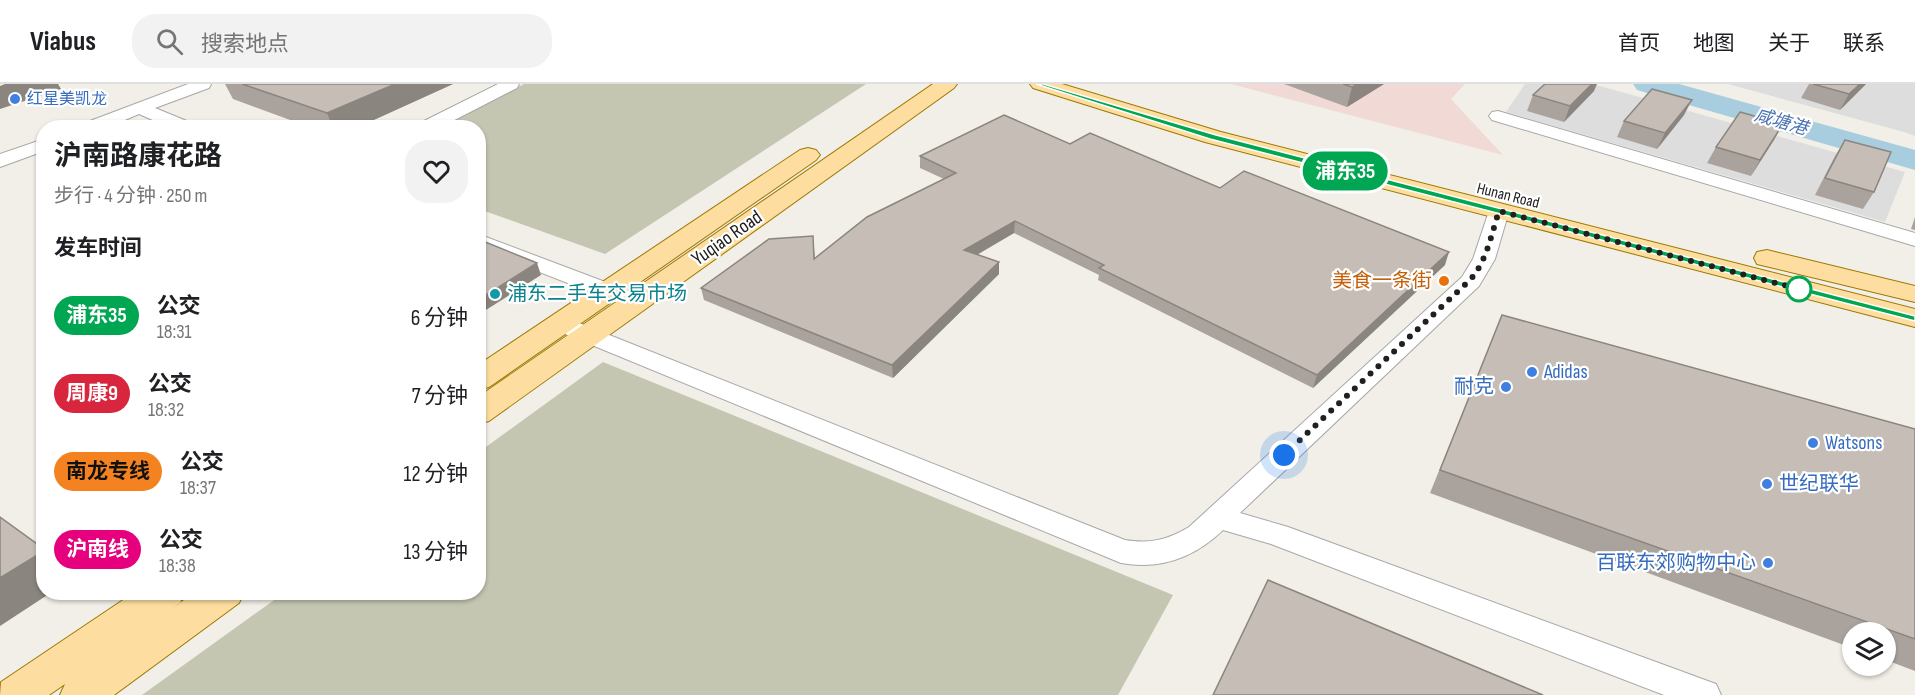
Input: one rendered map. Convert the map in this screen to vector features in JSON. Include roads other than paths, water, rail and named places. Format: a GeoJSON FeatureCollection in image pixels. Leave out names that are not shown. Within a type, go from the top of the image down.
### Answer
{"type":"FeatureCollection","features":[{"type":"Feature","properties":{"kind":"main road","name":"Yuqiao Road"},"geometry":{"type":"LineString","coordinates":[[486,375],[913,84]]}},
{"type":"Feature","properties":{"kind":"main road","name":"Yuqiao Road"},"geometry":{"type":"LineString","coordinates":[[486,407],[946,84]]}},
{"type":"Feature","properties":{"kind":"main road","name":"Hunan Road"},"geometry":{"type":"LineString","coordinates":[[1040,84],[1213,137],[1915,318]]}},
{"type":"Feature","properties":{"kind":"main road","name":"Hunan Road"},"geometry":{"type":"LineString","coordinates":[[1105,84],[1222,123],[1545,205],[1915,294]]}},
{"type":"Feature","properties":{"kind":"main road"},"geometry":{"type":"LineString","coordinates":[[16,695],[154,600]]}},
{"type":"Feature","properties":{"kind":"main road"},"geometry":{"type":"LineString","coordinates":[[81,695],[214,600]]}},
{"type":"Feature","properties":{"kind":"street"},"geometry":{"type":"LineString","coordinates":[[139,108],[171,84]]}},
{"type":"Feature","properties":{"kind":"street"},"geometry":{"type":"LineString","coordinates":[[108,120],[203,84]]}},
{"type":"Feature","properties":{"kind":"street"},"geometry":{"type":"LineString","coordinates":[[440,120],[511,84]]}},
{"type":"Feature","properties":{"kind":"street"},"geometry":{"type":"LineString","coordinates":[[139,108],[168,120]]}},
{"type":"Feature","properties":{"kind":"street"},"geometry":{"type":"LineString","coordinates":[[1498,116],[1915,240]]}},
{"type":"Feature","properties":{"kind":"street"},"geometry":{"type":"LineString","coordinates":[[0,161],[36,147]]}},
{"type":"Feature","properties":{"kind":"street"},"geometry":{"type":"LineString","coordinates":[[561,324],[1121,551],[1140,555],[1159,555],[1190,541],[1470,280],[1479,270],[1484,259],[1499,211]]}},
{"type":"Feature","properties":{"kind":"street"},"geometry":{"type":"LineString","coordinates":[[486,243],[637,302]]}},
{"type":"Feature","properties":{"kind":"street"},"geometry":{"type":"LineString","coordinates":[[1216,518],[1278,535],[1702,695]]}},
{"type":"Feature","properties":{"kind":"waterway","name":"咸塘港"},"geometry":{"type":"LineString","coordinates":[[1647,84],[1915,160]]}},
{"type":"Feature","properties":{"kind":"place","name":"红星美凯龙"},"geometry":{"type":"Point","coordinates":[15,99]}},
{"type":"Feature","properties":{"kind":"place","name":"美食一条街"},"geometry":{"type":"Point","coordinates":[1444,281]}},
{"type":"Feature","properties":{"kind":"place","name":"浦东二手车交易市场"},"geometry":{"type":"Point","coordinates":[495,294]}},
{"type":"Feature","properties":{"kind":"place","name":"Adidas"},"geometry":{"type":"Point","coordinates":[1532,372]}},
{"type":"Feature","properties":{"kind":"place","name":"耐克"},"geometry":{"type":"Point","coordinates":[1506,387]}},
{"type":"Feature","properties":{"kind":"place","name":"Watsons"},"geometry":{"type":"Point","coordinates":[1813,443]}},
{"type":"Feature","properties":{"kind":"place","name":"世纪联华"},"geometry":{"type":"Point","coordinates":[1767,484]}},
{"type":"Feature","properties":{"kind":"place","name":"百联东郊购物中心"},"geometry":{"type":"Point","coordinates":[1768,563]}}]}
